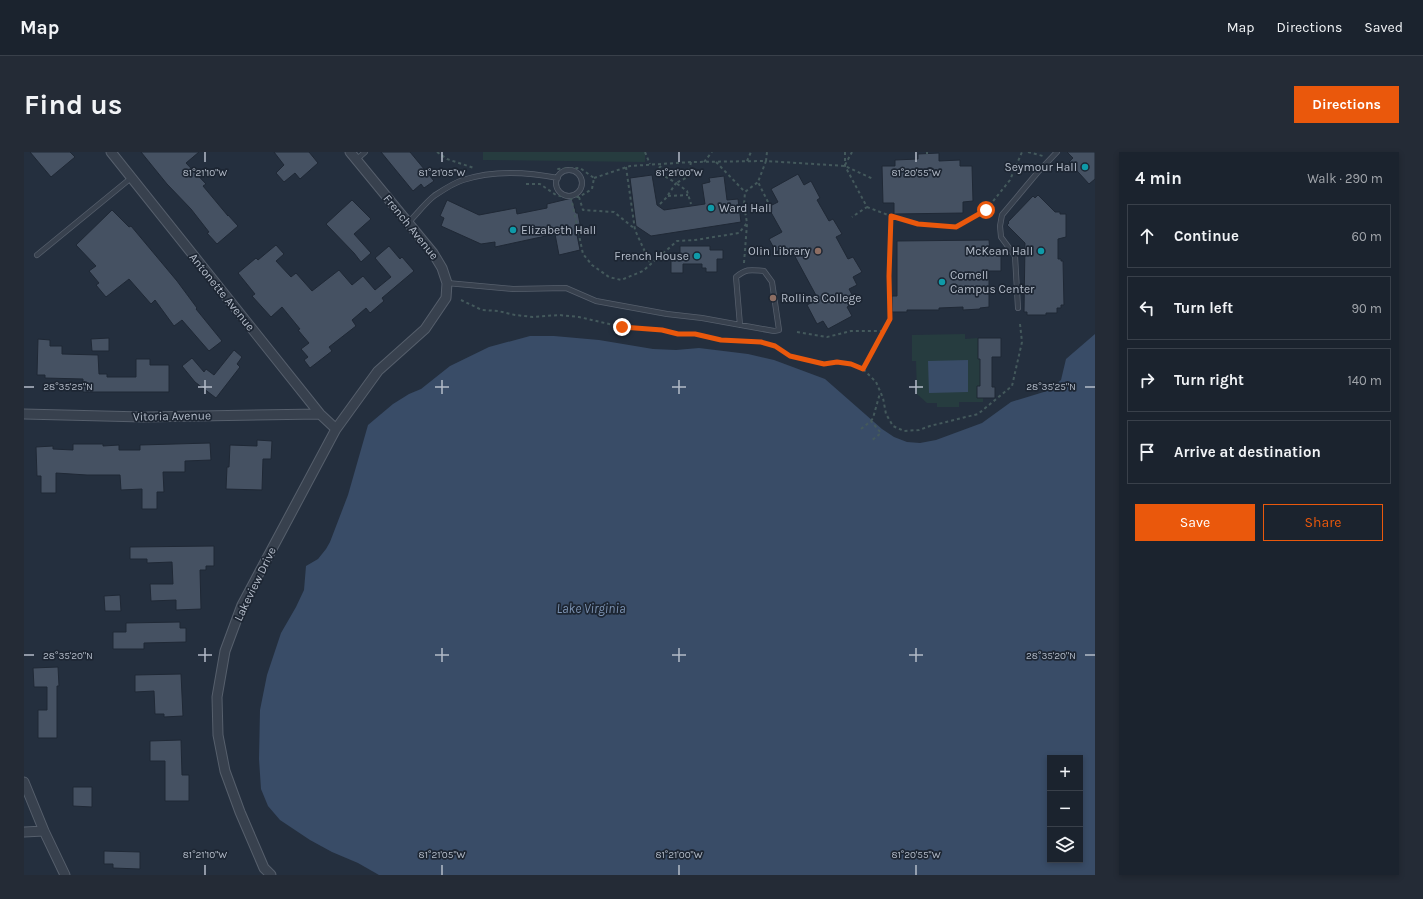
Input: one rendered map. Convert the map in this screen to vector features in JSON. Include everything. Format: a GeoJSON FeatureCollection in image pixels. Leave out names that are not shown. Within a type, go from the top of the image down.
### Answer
{"type":"FeatureCollection","features":[{"type":"Feature","properties":{"kind":"street","name":"Antonette Avenue"},"geometry":{"type":"LineString","coordinates":[[111,152],[320,414],[336,429]]}},
{"type":"Feature","properties":{"kind":"street","name":"French Avenue"},"geometry":{"type":"LineString","coordinates":[[350,152],[433,253],[442,268],[447,284]]}},
{"type":"Feature","properties":{"kind":"street","name":"Lakeview Drive"},"geometry":{"type":"LineString","coordinates":[[271,875],[264,868],[240,812],[225,771],[218,735],[217,697],[225,651],[242,605],[336,429],[378,371],[425,329],[446,298],[447,284]]}},
{"type":"Feature","properties":{"kind":"street","name":"Vitoria Avenue"},"geometry":{"type":"LineString","coordinates":[[24,414],[143,417],[320,414]]}},
{"type":"Feature","properties":{"kind":"street"},"geometry":{"type":"LineString","coordinates":[[24,782],[44,831],[65,875]]}},
{"type":"Feature","properties":{"kind":"street"},"geometry":{"type":"LineString","coordinates":[[24,832],[44,831]]}},
{"type":"Feature","properties":{"kind":"lane"},"geometry":{"type":"LineString","coordinates":[[356,160],[365,152]]}},
{"type":"Feature","properties":{"kind":"lane"},"geometry":{"type":"LineString","coordinates":[[1018,308],[1015,256],[1001,237],[1000,226],[1002,215],[1057,152]]}},
{"type":"Feature","properties":{"kind":"lane"},"geometry":{"type":"LineString","coordinates":[[566,171],[574,171],[582,180],[581,188],[575,194],[563,194],[558,188],[558,178],[566,171]]}},
{"type":"Feature","properties":{"kind":"lane"},"geometry":{"type":"LineString","coordinates":[[408,223],[433,197],[448,187],[463,180],[499,174],[539,174],[558,178]]}},
{"type":"Feature","properties":{"kind":"lane"},"geometry":{"type":"LineString","coordinates":[[37,256],[132,178]]}},
{"type":"Feature","properties":{"kind":"lane"},"geometry":{"type":"LineString","coordinates":[[447,284],[513,288],[566,288],[596,301],[774,331],[779,330],[772,282],[764,272],[750,269],[743,271],[736,277],[740,325]]}},
{"type":"Feature","properties":{"kind":"path"},"geometry":{"type":"LineString","coordinates":[[645,152],[650,164]]}},
{"type":"Feature","properties":{"kind":"path"},"geometry":{"type":"LineString","coordinates":[[704,162],[712,152]]}},
{"type":"Feature","properties":{"kind":"path"},"geometry":{"type":"LineString","coordinates":[[747,161],[751,152]]}},
{"type":"Feature","properties":{"kind":"path"},"geometry":{"type":"LineString","coordinates":[[743,267],[747,223],[744,205],[746,192],[758,182],[766,160],[767,152]]}},
{"type":"Feature","properties":{"kind":"path"},"geometry":{"type":"LineString","coordinates":[[845,152],[845,166],[868,207],[918,224],[956,227],[986,210],[1010,180],[1022,152]]}},
{"type":"Feature","properties":{"kind":"path"},"geometry":{"type":"LineString","coordinates":[[845,166],[852,152]]}},
{"type":"Feature","properties":{"kind":"path"},"geometry":{"type":"LineString","coordinates":[[1028,152],[1046,157]]}},
{"type":"Feature","properties":{"kind":"path"},"geometry":{"type":"LineString","coordinates":[[594,178],[626,167],[650,164],[766,160],[845,166],[874,178]]}},
{"type":"Feature","properties":{"kind":"path"},"geometry":{"type":"LineString","coordinates":[[660,204],[668,196],[676,183],[688,177],[691,162]]}},
{"type":"Feature","properties":{"kind":"path"},"geometry":{"type":"LineString","coordinates":[[716,162],[746,192]]}},
{"type":"Feature","properties":{"kind":"path"},"geometry":{"type":"LineString","coordinates":[[663,163],[656,171],[687,191],[691,204]]}},
{"type":"Feature","properties":{"kind":"path"},"geometry":{"type":"LineString","coordinates":[[626,167],[635,230],[651,264]]}},
{"type":"Feature","properties":{"kind":"path"},"geometry":{"type":"LineString","coordinates":[[758,182],[768,202]]}},
{"type":"Feature","properties":{"kind":"path"},"geometry":{"type":"LineString","coordinates":[[668,196],[688,195]]}},
{"type":"Feature","properties":{"kind":"path"},"geometry":{"type":"LineString","coordinates":[[571,198],[583,254],[592,264],[609,278],[621,280],[644,271],[677,241],[695,240],[739,233],[747,223]]}},
{"type":"Feature","properties":{"kind":"path"},"geometry":{"type":"LineString","coordinates":[[579,198],[583,210],[614,212],[635,230]]}},
{"type":"Feature","properties":{"kind":"path"},"geometry":{"type":"LineString","coordinates":[[852,217],[868,207]]}},
{"type":"Feature","properties":{"kind":"path"},"geometry":{"type":"LineString","coordinates":[[863,369],[882,331],[890,319],[889,276],[891,216]]}},
{"type":"Feature","properties":{"kind":"path"},"geometry":{"type":"LineString","coordinates":[[461,300],[482,310],[498,311],[515,315],[559,315],[579,317],[622,327],[662,330],[678,334],[695,334],[721,340],[761,342],[775,346],[790,356],[824,364],[837,362],[851,364],[863,369],[876,382],[883,398],[886,414],[893,426],[904,431],[919,430],[978,414],[1012,386],[1022,342],[1020,324]]}},
{"type":"Feature","properties":{"kind":"path"},"geometry":{"type":"LineString","coordinates":[[797,332],[827,337],[851,331],[882,331]]}},
{"type":"Feature","properties":{"kind":"path"},"geometry":{"type":"LineString","coordinates":[[861,429],[871,422],[880,392]]}},
{"type":"Feature","properties":{"kind":"path"},"geometry":{"type":"LineString","coordinates":[[871,422],[881,433],[871,441]]}},
{"type":"Feature","properties":{"kind":"green space"},"geometry":{"type":"Polygon","coordinates":[[[483,152],[645,152],[645,162],[483,160],[483,152]]]}},
{"type":"Feature","properties":{"kind":"green space"},"geometry":{"type":"Polygon","coordinates":[[[965,334],[965,339],[978,338],[980,386],[977,386],[977,398],[983,398],[983,402],[959,402],[959,407],[937,407],[937,403],[927,403],[917,394],[916,361],[912,361],[912,335],[965,334]]]}},
{"type":"Feature","properties":{"kind":"water","name":"Lake Virginia"},"geometry":{"type":"Polygon","coordinates":[[[1095,334],[1095,875],[379,875],[358,863],[332,852],[310,840],[280,820],[268,806],[261,789],[259,759],[260,710],[267,675],[281,633],[304,590],[306,566],[318,559],[330,542],[348,495],[368,425],[393,404],[409,394],[421,389],[450,366],[489,347],[530,336],[554,336],[599,340],[653,349],[676,350],[699,348],[748,354],[774,360],[825,379],[882,429],[894,437],[907,442],[920,443],[936,440],[982,423],[1011,402],[1047,391],[1061,380],[1066,359],[1095,334]]]}},
{"type":"Feature","properties":{"kind":"water"},"geometry":{"type":"Polygon","coordinates":[[[968,360],[968,392],[929,393],[928,361],[968,360]]]}},
{"type":"Feature","properties":{"kind":"building"},"geometry":{"type":"Polygon","coordinates":[[[30,152],[70,152],[75,157],[51,177],[30,152]]]}},
{"type":"Feature","properties":{"kind":"building"},"geometry":{"type":"Polygon","coordinates":[[[141,152],[199,152],[186,163],[206,184],[203,186],[238,226],[217,244],[207,233],[209,232],[191,209],[167,184],[141,152]]]}},
{"type":"Feature","properties":{"kind":"building"},"geometry":{"type":"Polygon","coordinates":[[[274,152],[309,152],[318,163],[300,179],[295,173],[284,182],[276,173],[284,165],[274,152]]]}},
{"type":"Feature","properties":{"kind":"building"},"geometry":{"type":"Polygon","coordinates":[[[381,152],[410,152],[434,181],[424,188],[421,184],[413,191],[381,152]]]}},
{"type":"Feature","properties":{"kind":"building","name":"Seymour Hall"},"geometry":{"type":"Polygon","coordinates":[[[1067,152],[1095,152],[1095,179],[1089,184],[1069,162],[1073,158],[1067,152]]]}},
{"type":"Feature","properties":{"kind":"building"},"geometry":{"type":"Polygon","coordinates":[[[939,153],[939,161],[960,160],[960,166],[972,166],[973,201],[963,202],[963,213],[894,214],[894,203],[883,203],[882,166],[895,166],[895,160],[918,159],[918,154],[939,153]]]}},
{"type":"Feature","properties":{"kind":"building","name":"Olin Library"},"geometry":{"type":"Polygon","coordinates":[[[798,174],[804,185],[811,181],[820,198],[817,200],[829,221],[833,219],[842,234],[836,237],[848,259],[853,257],[862,272],[853,277],[857,285],[849,289],[856,302],[847,307],[852,316],[828,329],[823,321],[817,324],[807,305],[818,299],[792,251],[788,253],[785,247],[776,252],[769,239],[782,232],[768,207],[778,202],[771,189],[798,174]]]}},
{"type":"Feature","properties":{"kind":"building","name":"Ward Hall"},"geometry":{"type":"Polygon","coordinates":[[[652,175],[657,205],[664,210],[705,204],[702,184],[710,182],[709,178],[724,176],[727,200],[738,199],[741,222],[651,236],[636,226],[630,178],[652,175]]]}},
{"type":"Feature","properties":{"kind":"building","name":"McKean Hall"},"geometry":{"type":"Polygon","coordinates":[[[1038,195],[1055,212],[1066,214],[1066,237],[1058,239],[1058,259],[1063,261],[1064,305],[1061,305],[1061,308],[1057,308],[1057,313],[1046,313],[1046,315],[1027,315],[1027,312],[1024,312],[1025,243],[1007,225],[1009,223],[1008,222],[1033,196],[1035,198],[1038,195]]]}},
{"type":"Feature","properties":{"kind":"building","name":"Elizabeth Hall"},"geometry":{"type":"Polygon","coordinates":[[[572,198],[576,213],[578,213],[580,224],[575,225],[580,250],[559,255],[555,234],[495,247],[495,242],[481,244],[441,226],[444,218],[440,216],[447,200],[479,215],[516,208],[517,214],[547,208],[547,204],[572,198]]]}},
{"type":"Feature","properties":{"kind":"building"},"geometry":{"type":"Polygon","coordinates":[[[352,200],[371,219],[354,234],[371,253],[361,262],[326,224],[352,200]]]}},
{"type":"Feature","properties":{"kind":"building"},"geometry":{"type":"Polygon","coordinates":[[[112,210],[129,227],[131,226],[177,281],[197,308],[196,309],[222,341],[209,351],[182,320],[174,326],[155,300],[151,304],[129,279],[106,297],[96,285],[99,283],[89,271],[96,266],[76,245],[112,210]]]}},
{"type":"Feature","properties":{"kind":"building","name":"Cornell Campus Center"},"geometry":{"type":"Polygon","coordinates":[[[989,240],[990,254],[1001,254],[1001,271],[989,271],[989,307],[963,310],[963,307],[939,308],[939,310],[907,310],[907,312],[892,312],[892,296],[897,296],[897,241],[989,240]]]}},
{"type":"Feature","properties":{"kind":"building"},"geometry":{"type":"Polygon","coordinates":[[[276,245],[284,254],[276,261],[291,277],[296,273],[312,291],[339,270],[352,285],[363,276],[375,290],[391,277],[375,258],[389,246],[400,259],[402,257],[414,271],[382,298],[384,301],[370,313],[366,308],[352,320],[356,326],[329,347],[332,351],[310,368],[304,360],[308,357],[301,349],[309,343],[298,330],[300,329],[282,307],[271,317],[252,296],[255,294],[238,273],[256,258],[258,260],[276,245]]]}},
{"type":"Feature","properties":{"kind":"building","name":"French House"},"geometry":{"type":"Polygon","coordinates":[[[680,246],[710,246],[710,250],[723,250],[723,259],[717,259],[717,272],[706,272],[706,268],[702,268],[702,264],[683,264],[683,273],[671,273],[671,253],[680,253],[680,246]]]}},
{"type":"Feature","properties":{"kind":"building"},"geometry":{"type":"Polygon","coordinates":[[[109,338],[109,351],[92,351],[91,339],[109,338]]]}},
{"type":"Feature","properties":{"kind":"building"},"geometry":{"type":"Polygon","coordinates":[[[978,338],[1001,338],[1001,357],[992,357],[992,387],[995,387],[995,398],[977,398],[977,386],[980,386],[978,338]]]}},
{"type":"Feature","properties":{"kind":"building"},"geometry":{"type":"Polygon","coordinates":[[[38,339],[50,340],[50,346],[62,346],[62,354],[98,355],[99,374],[107,374],[107,377],[136,377],[136,359],[150,359],[150,365],[169,365],[169,392],[83,392],[83,379],[45,378],[45,375],[37,375],[38,339]]]}},
{"type":"Feature","properties":{"kind":"building"},"geometry":{"type":"Polygon","coordinates":[[[234,350],[242,357],[237,364],[240,367],[216,398],[195,382],[182,366],[192,358],[204,372],[206,369],[214,375],[234,350]]]}},
{"type":"Feature","properties":{"kind":"building"},"geometry":{"type":"Polygon","coordinates":[[[257,440],[272,441],[271,459],[263,459],[262,490],[226,489],[230,445],[257,446],[257,440]]]}},
{"type":"Feature","properties":{"kind":"building"},"geometry":{"type":"Polygon","coordinates":[[[210,443],[211,460],[185,461],[185,472],[163,472],[164,492],[157,492],[157,509],[142,509],[142,489],[121,490],[120,475],[56,473],[56,493],[41,493],[41,476],[37,476],[36,447],[53,446],[53,449],[73,450],[73,444],[103,444],[103,446],[119,445],[119,450],[140,450],[140,445],[210,443]]]}},
{"type":"Feature","properties":{"kind":"building"},"geometry":{"type":"Polygon","coordinates":[[[214,546],[214,566],[206,566],[206,570],[200,570],[201,609],[176,610],[176,600],[151,601],[150,584],[173,584],[172,562],[147,563],[147,559],[130,559],[130,547],[214,546]]]}},
{"type":"Feature","properties":{"kind":"building"},"geometry":{"type":"Polygon","coordinates":[[[120,595],[121,611],[105,611],[104,596],[120,595]]]}},
{"type":"Feature","properties":{"kind":"building"},"geometry":{"type":"Polygon","coordinates":[[[180,622],[180,628],[186,628],[186,642],[144,643],[144,649],[113,649],[113,632],[126,632],[126,623],[180,622]]]}},
{"type":"Feature","properties":{"kind":"building"},"geometry":{"type":"Polygon","coordinates":[[[58,667],[59,686],[57,686],[57,738],[38,738],[38,710],[47,710],[47,687],[34,687],[33,668],[58,667]]]}},
{"type":"Feature","properties":{"kind":"building"},"geometry":{"type":"Polygon","coordinates":[[[181,674],[183,716],[164,717],[164,714],[155,714],[154,691],[135,692],[135,675],[181,674]]]}},
{"type":"Feature","properties":{"kind":"building"},"geometry":{"type":"Polygon","coordinates":[[[181,740],[182,775],[189,775],[189,801],[165,801],[165,761],[150,761],[150,741],[181,740]]]}},
{"type":"Feature","properties":{"kind":"building"},"geometry":{"type":"Polygon","coordinates":[[[73,787],[92,787],[92,807],[73,806],[73,787]]]}},
{"type":"Feature","properties":{"kind":"building"},"geometry":{"type":"Polygon","coordinates":[[[104,851],[140,852],[140,869],[113,868],[113,864],[104,864],[104,851]]]}},
{"type":"Feature","properties":{"kind":"place","name":"Seymour Hall"},"geometry":{"type":"Point","coordinates":[1085,167]}},
{"type":"Feature","properties":{"kind":"place","name":"Ward Hall"},"geometry":{"type":"Point","coordinates":[711,208]}},
{"type":"Feature","properties":{"kind":"place","name":"Elizabeth Hall"},"geometry":{"type":"Point","coordinates":[513,230]}},
{"type":"Feature","properties":{"kind":"place","name":"Olin Library"},"geometry":{"type":"Point","coordinates":[818,251]}},
{"type":"Feature","properties":{"kind":"place","name":"McKean Hall"},"geometry":{"type":"Point","coordinates":[1041,251]}},
{"type":"Feature","properties":{"kind":"place","name":"French House"},"geometry":{"type":"Point","coordinates":[697,256]}},
{"type":"Feature","properties":{"kind":"place","name":"Cornell Campus Center"},"geometry":{"type":"Point","coordinates":[942,282]}},
{"type":"Feature","properties":{"kind":"place","name":"Rollins College"},"geometry":{"type":"Point","coordinates":[773,298]}},
{"type":"Feature","properties":{"kind":"route"},"geometry":{"type":"LineString","coordinates":[[622,327],[662,330],[678,334],[695,334],[721,340],[761,342],[775,346],[790,356],[824,364],[837,362],[851,364],[863,369],[882,331],[890,319],[889,276],[891,216],[918,224],[956,227],[986,210]]}}]}
